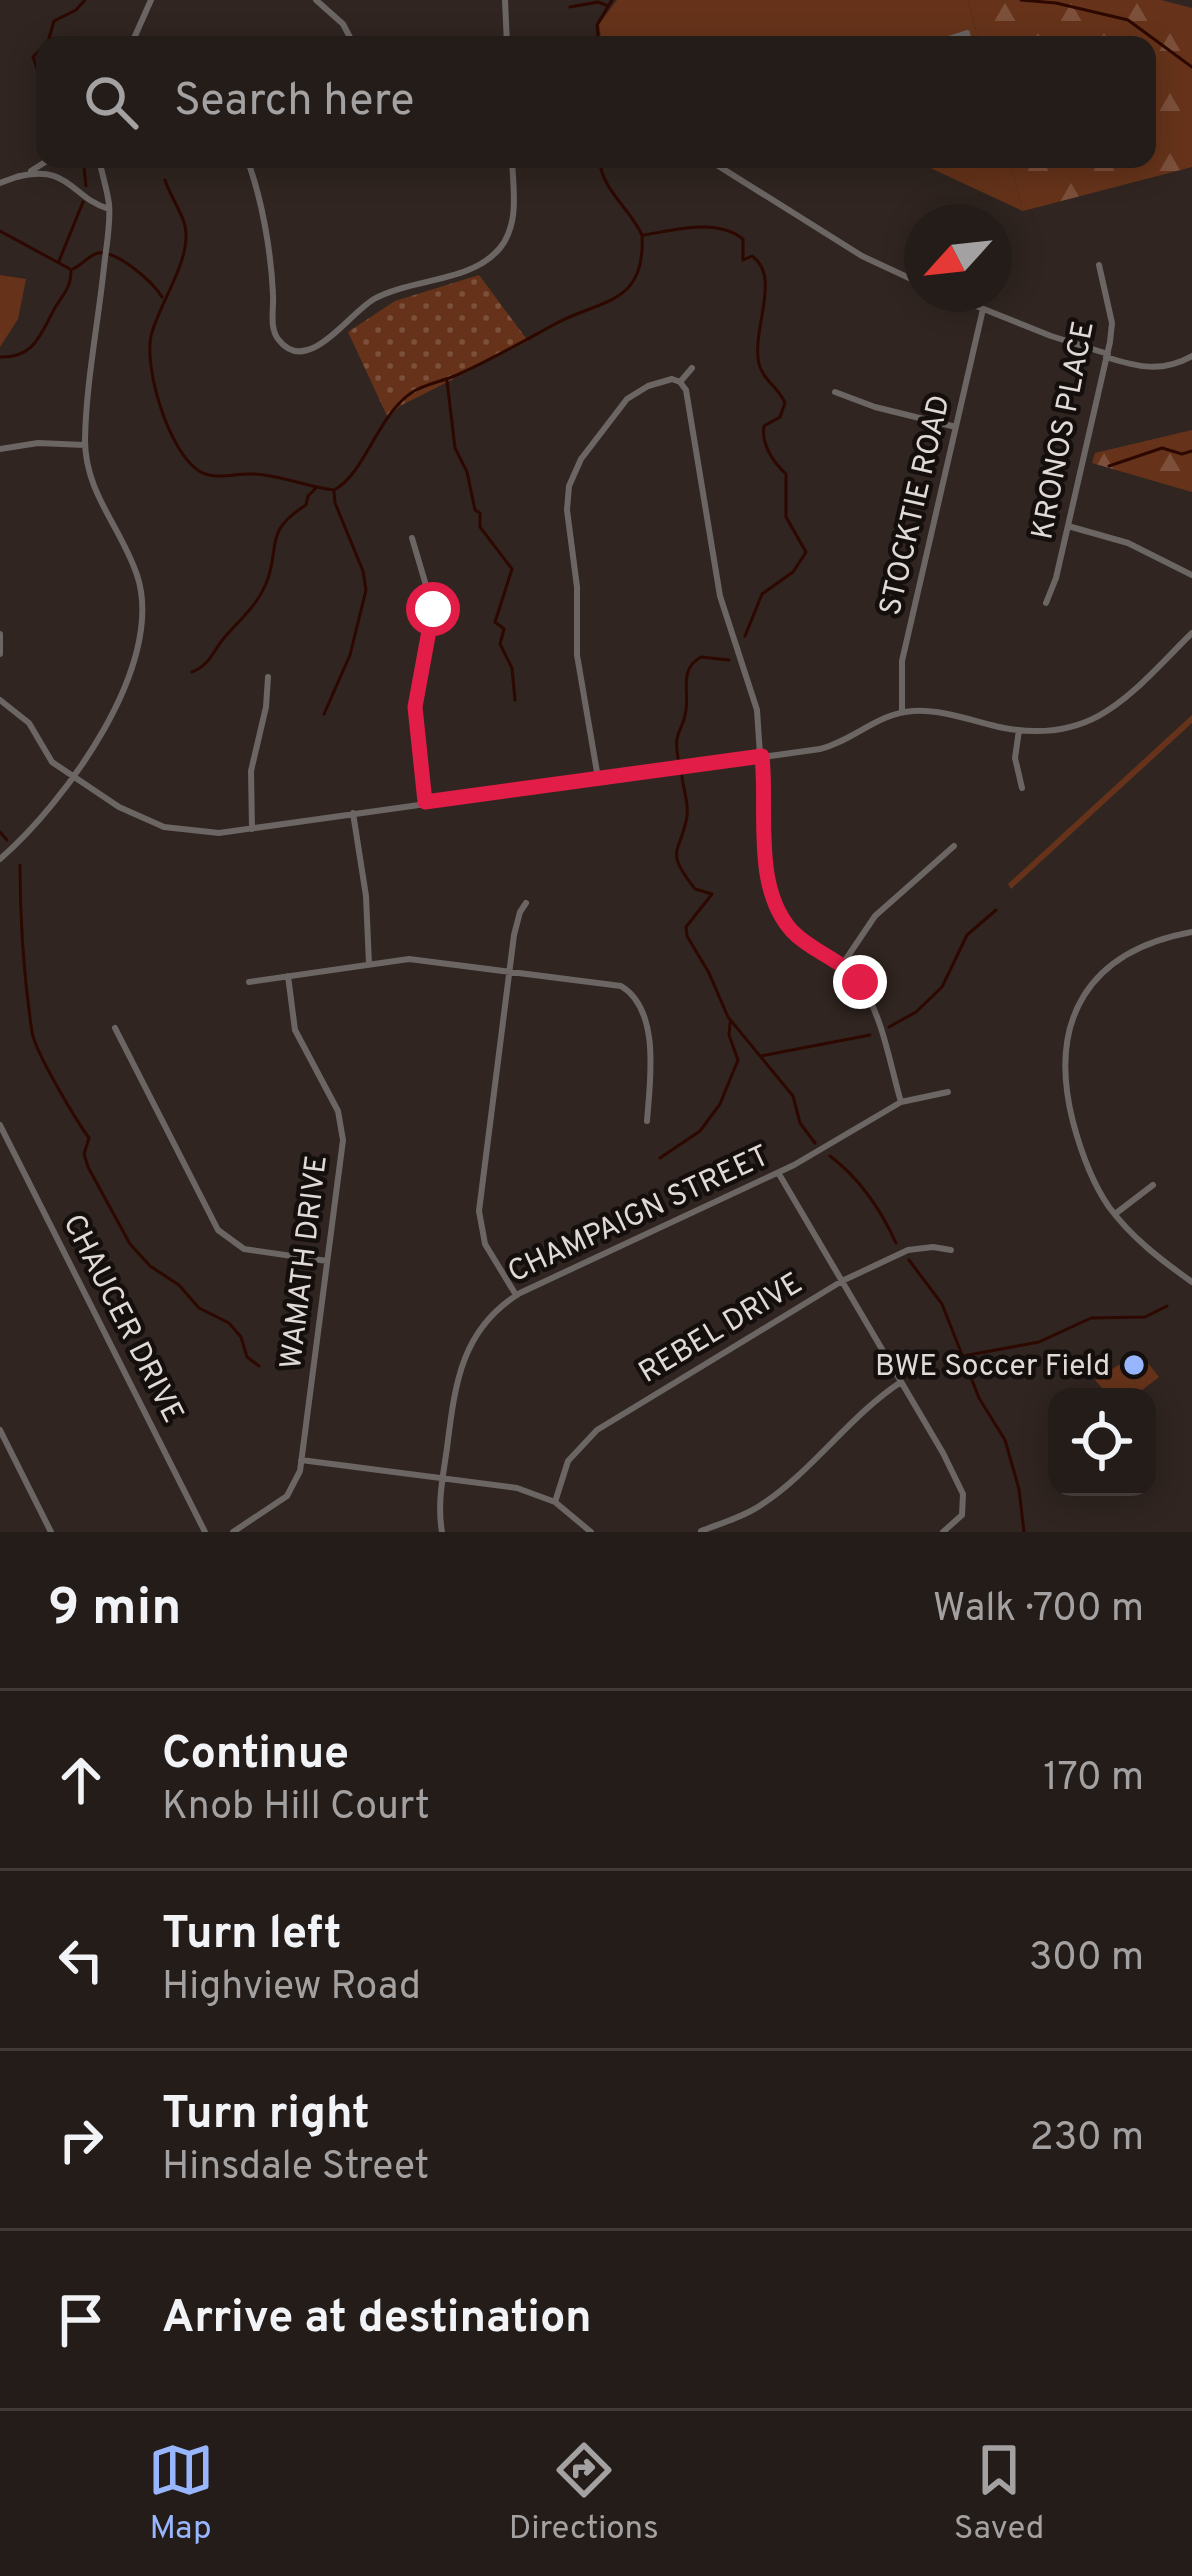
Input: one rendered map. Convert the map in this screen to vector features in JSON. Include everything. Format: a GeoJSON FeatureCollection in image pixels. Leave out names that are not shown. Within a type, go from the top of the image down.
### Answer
{"type":"FeatureCollection","features":[{"type":"Feature","properties":{"kind":"street"},"geometry":{"type":"LineString","coordinates":[[135,36],[151,0]]}},
{"type":"Feature","properties":{"kind":"street"},"geometry":{"type":"LineString","coordinates":[[316,0],[334,13],[348,36]]}},
{"type":"Feature","properties":{"kind":"street"},"geometry":{"type":"LineString","coordinates":[[505,0],[507,36]]}},
{"type":"Feature","properties":{"kind":"street"},"geometry":{"type":"LineString","coordinates":[[17,177],[36,167]]}},
{"type":"Feature","properties":{"kind":"street"},"geometry":{"type":"LineString","coordinates":[[0,859],[31,830],[72,776],[123,688],[136,657],[143,616],[135,570],[98,501],[87,467],[85,445],[109,208],[101,168]]}},
{"type":"Feature","properties":{"kind":"street"},"geometry":{"type":"LineString","coordinates":[[249,168],[270,266],[274,332],[280,342],[302,352],[324,343],[374,299],[470,268],[491,256],[505,240],[513,218],[512,168]]}},
{"type":"Feature","properties":{"kind":"street"},"geometry":{"type":"LineString","coordinates":[[722,168],[862,256],[904,276]]}},
{"type":"Feature","properties":{"kind":"street"},"geometry":{"type":"LineString","coordinates":[[0,183],[39,173],[63,179],[109,208]]}},
{"type":"Feature","properties":{"kind":"street","name":"KRONOS PLACE"},"geometry":{"type":"LineString","coordinates":[[1046,603],[1056,578],[1107,356],[1112,323],[1099,265]]}},
{"type":"Feature","properties":{"kind":"street","name":"STOCKTIE ROAD"},"geometry":{"type":"LineString","coordinates":[[902,712],[902,661],[983,312]]}},
{"type":"Feature","properties":{"kind":"street"},"geometry":{"type":"LineString","coordinates":[[988,312],[1152,368],[1168,367],[1192,356]]}},
{"type":"Feature","properties":{"kind":"street"},"geometry":{"type":"LineString","coordinates":[[680,382],[692,368]]}},
{"type":"Feature","properties":{"kind":"street"},"geometry":{"type":"LineString","coordinates":[[598,778],[577,655],[578,587],[567,510],[569,486],[581,459],[627,399],[648,386],[673,380],[686,390],[720,596],[752,688],[773,900],[794,933],[842,965],[867,994],[901,1102]]}},
{"type":"Feature","properties":{"kind":"street"},"geometry":{"type":"LineString","coordinates":[[835,392],[956,427]]}},
{"type":"Feature","properties":{"kind":"street"},"geometry":{"type":"LineString","coordinates":[[0,449],[38,443],[85,445]]}},
{"type":"Feature","properties":{"kind":"street"},"geometry":{"type":"LineString","coordinates":[[1068,526],[1128,543],[1192,575]]}},
{"type":"Feature","properties":{"kind":"street"},"geometry":{"type":"LineString","coordinates":[[412,538],[433,609],[415,707],[425,802]]}},
{"type":"Feature","properties":{"kind":"street"},"geometry":{"type":"LineString","coordinates":[[0,700],[21,715],[47,757],[72,776],[127,812],[202,833],[834,745],[902,712],[939,713],[1019,730],[1060,732],[1097,719],[1192,633]]}},
{"type":"Feature","properties":{"kind":"street"},"geometry":{"type":"LineString","coordinates":[[0,634],[0,654]]}},
{"type":"Feature","properties":{"kind":"street"},"geometry":{"type":"LineString","coordinates":[[252,829],[251,772],[268,677]]}},
{"type":"Feature","properties":{"kind":"street"},"geometry":{"type":"LineString","coordinates":[[1019,730],[1016,775],[1022,788]]}},
{"type":"Feature","properties":{"kind":"street"},"geometry":{"type":"LineString","coordinates":[[353,813],[369,964]]}},
{"type":"Feature","properties":{"kind":"street"},"geometry":{"type":"LineString","coordinates":[[842,965],[875,916],[954,846]]}},
{"type":"Feature","properties":{"kind":"street"},"geometry":{"type":"LineString","coordinates":[[516,1295],[485,1244],[478,1211],[509,970],[517,919],[526,903]]}},
{"type":"Feature","properties":{"kind":"street"},"geometry":{"type":"LineString","coordinates":[[1192,932],[1146,943],[1109,966],[1079,1001],[1063,1066],[1071,1115],[1090,1173],[1115,1214],[1142,1244],[1192,1282]]}},
{"type":"Feature","properties":{"kind":"street"},"geometry":{"type":"LineString","coordinates":[[249,982],[429,960],[616,985],[639,1002],[649,1048],[647,1121]]}},
{"type":"Feature","properties":{"kind":"street","name":"WAMATH DRIVE"},"geometry":{"type":"LineString","coordinates":[[233,1532],[287,1496],[297,1482],[343,1127],[295,1030],[287,976]]}},
{"type":"Feature","properties":{"kind":"street"},"geometry":{"type":"LineString","coordinates":[[115,1028],[218,1230],[244,1249],[327,1262]]}},
{"type":"Feature","properties":{"kind":"street","name":"CHAMPAIGN STREET"},"geometry":{"type":"LineString","coordinates":[[442,1532],[442,1479],[454,1386],[464,1353],[485,1321],[516,1295],[778,1173],[901,1102],[948,1092]]}},
{"type":"Feature","properties":{"kind":"street","name":"CHAUCER DRIVE"},"geometry":{"type":"LineString","coordinates":[[0,1125],[205,1532]]}},
{"type":"Feature","properties":{"kind":"street"},"geometry":{"type":"LineString","coordinates":[[778,1173],[963,1494],[962,1515],[943,1532]]}},
{"type":"Feature","properties":{"kind":"street"},"geometry":{"type":"LineString","coordinates":[[1115,1214],[1153,1185]]}},
{"type":"Feature","properties":{"kind":"street","name":"REBEL DRIVE"},"geometry":{"type":"LineString","coordinates":[[555,1502],[568,1462],[591,1434],[842,1281],[908,1250],[951,1250]]}},
{"type":"Feature","properties":{"kind":"street"},"geometry":{"type":"LineString","coordinates":[[701,1531],[735,1519],[770,1498],[872,1402],[901,1382]]}},
{"type":"Feature","properties":{"kind":"street"},"geometry":{"type":"LineString","coordinates":[[0,1430],[51,1532]]}},
{"type":"Feature","properties":{"kind":"street"},"geometry":{"type":"LineString","coordinates":[[301,1460],[517,1488],[555,1502],[590,1532]]}},
{"type":"Feature","properties":{"kind":"green space"},"geometry":{"type":"Polygon","coordinates":[[[617,0],[968,0],[978,36],[601,36],[599,24],[617,0]]]}},
{"type":"Feature","properties":{"kind":"green space"},"geometry":{"type":"Polygon","coordinates":[[[968,0],[1161,0],[1192,8],[1192,167],[1023,211],[1011,168],[1156,168],[1156,36],[978,36],[968,0]]]}},
{"type":"Feature","properties":{"kind":"green space"},"geometry":{"type":"Polygon","coordinates":[[[930,168],[1011,168],[1023,211],[930,168]]]}},
{"type":"Feature","properties":{"kind":"green space"},"geometry":{"type":"Polygon","coordinates":[[[0,275],[26,279],[18,319],[0,347],[0,275]]]}},
{"type":"Feature","properties":{"kind":"green space"},"geometry":{"type":"Polygon","coordinates":[[[479,275],[528,341],[400,406],[388,418],[348,332],[395,301],[479,275]]]}},
{"type":"Feature","properties":{"kind":"green space"},"geometry":{"type":"Polygon","coordinates":[[[1192,430],[1192,492],[1092,463],[1095,453],[1192,430]]]}},
{"type":"Feature","properties":{"kind":"green space"},"geometry":{"type":"Polygon","coordinates":[[[1192,715],[1192,723],[1011,889],[1008,884],[1192,715]]]}},
{"type":"Feature","properties":{"kind":"green space","name":"BWE Soccer Field"},"geometry":{"type":"Polygon","coordinates":[[[1139,1352],[1159,1377],[1145,1388],[1102,1388],[1095,1380],[1139,1352]]]}},
{"type":"Feature","properties":{"kind":"waterway"},"geometry":{"type":"LineString","coordinates":[[50,36],[54,21],[85,0]]}},
{"type":"Feature","properties":{"kind":"waterway"},"geometry":{"type":"LineString","coordinates":[[598,36],[597,25],[612,0]]}},
{"type":"Feature","properties":{"kind":"waterway"},"geometry":{"type":"LineString","coordinates":[[1021,0],[1128,20],[1150,36]]}},
{"type":"Feature","properties":{"kind":"waterway"},"geometry":{"type":"LineString","coordinates":[[570,7],[606,5]]}},
{"type":"Feature","properties":{"kind":"waterway"},"geometry":{"type":"LineString","coordinates":[[1156,41],[1192,67]]}},
{"type":"Feature","properties":{"kind":"waterway"},"geometry":{"type":"LineString","coordinates":[[36,54],[36,66]]}},
{"type":"Feature","properties":{"kind":"waterway"},"geometry":{"type":"LineString","coordinates":[[84,168],[86,186]]}},
{"type":"Feature","properties":{"kind":"waterway"},"geometry":{"type":"LineString","coordinates":[[165,180],[184,222],[185,249],[155,323],[150,350],[161,409],[178,447],[205,474],[264,475],[334,490],[355,471],[390,414],[414,391],[470,369],[628,288],[641,258],[642,235],[600,168]]}},
{"type":"Feature","properties":{"kind":"waterway"},"geometry":{"type":"LineString","coordinates":[[59,261],[83,202]]}},
{"type":"Feature","properties":{"kind":"waterway"},"geometry":{"type":"LineString","coordinates":[[644,235],[695,227],[721,229],[743,239],[743,260],[752,256],[765,277],[759,364],[785,403],[780,417],[764,426],[764,439],[786,474],[786,517],[806,552],[793,572],[762,594],[745,636]]}},
{"type":"Feature","properties":{"kind":"waterway"},"geometry":{"type":"LineString","coordinates":[[0,231],[70,269]]}},
{"type":"Feature","properties":{"kind":"waterway"},"geometry":{"type":"LineString","coordinates":[[73,269],[95,254],[106,253],[134,268],[162,297]]}},
{"type":"Feature","properties":{"kind":"waterway"},"geometry":{"type":"LineString","coordinates":[[0,357],[22,353],[36,342],[67,289],[71,270]]}},
{"type":"Feature","properties":{"kind":"waterway"},"geometry":{"type":"LineString","coordinates":[[447,381],[455,448],[480,513],[480,527],[512,569],[495,622],[504,629],[500,644],[512,668],[515,700]]}},
{"type":"Feature","properties":{"kind":"waterway"},"geometry":{"type":"LineString","coordinates":[[1109,466],[1162,448],[1182,454],[1192,451]]}},
{"type":"Feature","properties":{"kind":"waterway"},"geometry":{"type":"LineString","coordinates":[[192,672],[207,662],[256,601],[270,573],[278,533],[316,488]]}},
{"type":"Feature","properties":{"kind":"waterway"},"geometry":{"type":"LineString","coordinates":[[324,714],[350,655],[366,590],[334,492]]}},
{"type":"Feature","properties":{"kind":"waterway"},"geometry":{"type":"LineString","coordinates":[[678,758],[690,668],[701,657],[729,660]]}},
{"type":"Feature","properties":{"kind":"waterway"},"geometry":{"type":"LineString","coordinates":[[682,776],[687,811],[677,851],[679,866],[695,889],[712,894],[686,927],[687,936],[728,1017],[793,1096],[800,1123],[815,1143]]}},
{"type":"Feature","properties":{"kind":"waterway"},"geometry":{"type":"LineString","coordinates":[[0,832],[7,840]]}},
{"type":"Feature","properties":{"kind":"waterway"},"geometry":{"type":"LineString","coordinates":[[20,865],[32,1032],[48,1070],[89,1138],[84,1154],[88,1167],[130,1244],[199,1308],[229,1323],[241,1337],[247,1357],[259,1366]]}},
{"type":"Feature","properties":{"kind":"waterway"},"geometry":{"type":"LineString","coordinates":[[889,1027],[916,1012],[942,987],[967,935],[996,910]]}},
{"type":"Feature","properties":{"kind":"waterway"},"geometry":{"type":"LineString","coordinates":[[660,1158],[700,1131],[720,1104],[738,1060],[730,1023]]}},
{"type":"Feature","properties":{"kind":"waterway"},"geometry":{"type":"LineString","coordinates":[[761,1056],[870,1035]]}},
{"type":"Feature","properties":{"kind":"waterway"},"geometry":{"type":"LineString","coordinates":[[830,1156],[868,1195],[896,1243]]}},
{"type":"Feature","properties":{"kind":"waterway"},"geometry":{"type":"LineString","coordinates":[[909,1260],[942,1304],[979,1398],[1005,1440],[1019,1489],[1024,1532]]}},
{"type":"Feature","properties":{"kind":"waterway"},"geometry":{"type":"LineString","coordinates":[[963,1356],[1039,1342],[1091,1318],[1145,1317],[1167,1306]]}},
{"type":"Feature","properties":{"kind":"place","name":"BWE Soccer Field"},"geometry":{"type":"Point","coordinates":[1134,1365]}},
{"type":"Feature","properties":{"kind":"route"},"geometry":{"type":"LineString","coordinates":[[433,609],[415,707],[425,802],[762,756],[773,900],[794,933],[860,982]]}}]}
